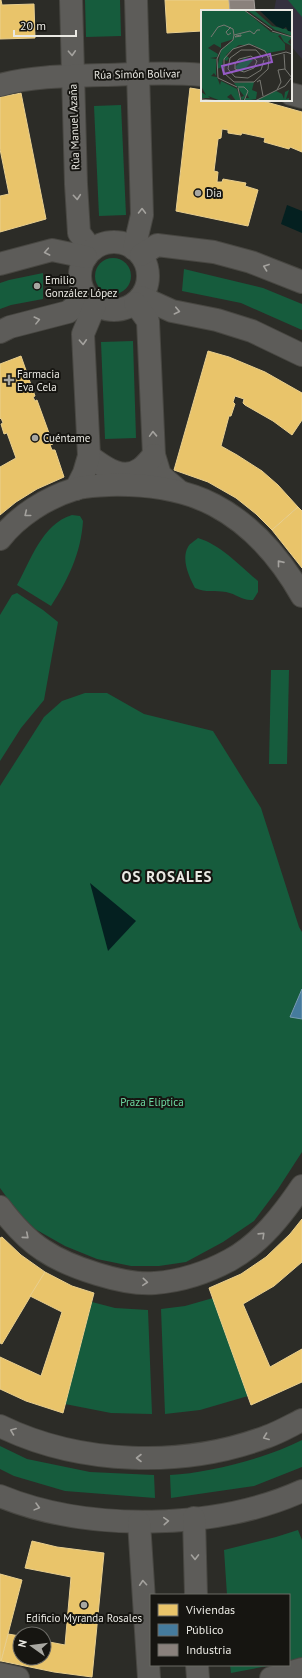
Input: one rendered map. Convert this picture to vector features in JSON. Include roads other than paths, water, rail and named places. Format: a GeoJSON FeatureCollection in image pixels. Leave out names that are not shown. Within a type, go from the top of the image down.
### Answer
{"type":"FeatureCollection","features":[{"type":"Feature","properties":{"kind":"street","name":"Rúa Manuel Azaña"},"geometry":{"type":"LineString","coordinates":[[71,0],[76,184],[80,233],[89,254]]}},
{"type":"Feature","properties":{"kind":"street"},"geometry":{"type":"LineString","coordinates":[[136,0],[142,215],[137,252]]}},
{"type":"Feature","properties":{"kind":"street","name":"Rúa Simón Bolívar"},"geometry":{"type":"LineString","coordinates":[[0,85],[13,81],[73,76],[138,73],[178,73],[201,75]]}},
{"type":"Feature","properties":{"kind":"street"},"geometry":{"type":"LineString","coordinates":[[292,94],[302,97]]}},
{"type":"Feature","properties":{"kind":"street"},"geometry":{"type":"LineString","coordinates":[[108,242],[118,242],[137,252],[145,263],[148,272],[146,286],[138,300],[128,308],[117,310],[106,310],[91,301],[82,288],[80,276],[81,265],[89,254],[100,245],[108,242]]}},
{"type":"Feature","properties":{"kind":"street"},"geometry":{"type":"LineString","coordinates":[[137,252],[157,245],[214,252],[251,262],[302,282]]}},
{"type":"Feature","properties":{"kind":"street"},"geometry":{"type":"LineString","coordinates":[[0,264],[52,250],[89,254]]}},
{"type":"Feature","properties":{"kind":"street"},"geometry":{"type":"LineString","coordinates":[[138,300],[172,311],[217,320],[252,331],[302,355]]}},
{"type":"Feature","properties":{"kind":"street"},"geometry":{"type":"LineString","coordinates":[[138,300],[148,321],[154,455],[160,475],[179,491]]}},
{"type":"Feature","properties":{"kind":"street"},"geometry":{"type":"LineString","coordinates":[[0,332],[10,327],[68,312],[91,301]]}},
{"type":"Feature","properties":{"kind":"street"},"geometry":{"type":"LineString","coordinates":[[76,489],[84,473],[89,456],[83,334],[91,301]]}},
{"type":"Feature","properties":{"kind":"street"},"geometry":{"type":"LineString","coordinates":[[89,456],[114,472],[127,473],[140,470],[154,455]]}},
{"type":"Feature","properties":{"kind":"street"},"geometry":{"type":"LineString","coordinates":[[0,539],[8,529],[35,508],[60,495],[76,489],[90,486],[142,485],[179,491],[214,505],[238,521],[262,541],[290,574],[302,596]]}},
{"type":"Feature","properties":{"kind":"street"},"geometry":{"type":"LineString","coordinates":[[0,1207],[16,1227],[43,1250],[67,1263],[90,1272],[121,1280],[154,1283],[205,1272],[232,1259],[262,1236],[288,1207],[302,1186]]}},
{"type":"Feature","properties":{"kind":"street"},"geometry":{"type":"LineString","coordinates":[[0,1426],[44,1443],[86,1453],[123,1458],[188,1456],[223,1450],[267,1437],[302,1420]]}},
{"type":"Feature","properties":{"kind":"street"},"geometry":{"type":"LineString","coordinates":[[0,1496],[57,1513],[95,1519],[139,1522],[194,1518],[252,1508],[302,1491]]}},
{"type":"Feature","properties":{"kind":"street"},"geometry":{"type":"LineString","coordinates":[[194,1518],[196,1594]]}},
{"type":"Feature","properties":{"kind":"street"},"geometry":{"type":"LineString","coordinates":[[139,1522],[150,1678]]}},
{"type":"Feature","properties":{"kind":"street"},"geometry":{"type":"LineString","coordinates":[[197,1666],[198,1678]]}},
{"type":"Feature","properties":{"kind":"street"},"geometry":{"type":"LineString","coordinates":[[271,1678],[302,1669]]}},
{"type":"Feature","properties":{"kind":"street"},"geometry":{"type":"LineString","coordinates":[[0,1674],[18,1678]]}},
{"type":"Feature","properties":{"kind":"water"},"geometry":{"type":"Polygon","coordinates":[[[287,205],[302,211],[302,233],[281,224],[287,205]]]}},
{"type":"Feature","properties":{"kind":"water"},"geometry":{"type":"Polygon","coordinates":[[[90,883],[136,921],[108,951],[90,883]]]}},
{"type":"Feature","properties":{"kind":"place","name":"Dia"},"geometry":{"type":"Point","coordinates":[198,193]}},
{"type":"Feature","properties":{"kind":"place","name":"Emilio González López"},"geometry":{"type":"Point","coordinates":[37,286]}},
{"type":"Feature","properties":{"kind":"place","name":"Farmacia Eva Cela"},"geometry":{"type":"Point","coordinates":[9,380]}},
{"type":"Feature","properties":{"kind":"place","name":"Cuéntame"},"geometry":{"type":"Point","coordinates":[35,438]}},
{"type":"Feature","properties":{"kind":"place","name":"Edificio Myranda Rosales"},"geometry":{"type":"Point","coordinates":[84,1605]}},
{"type":"Feature","properties":{"kind":"district","name":"OS ROSALES"},"geometry":{"type":"Point","coordinates":[167,876]}},
{"type":"Feature","properties":{"kind":"park label","name":"Praza Elíptica"},"geometry":{"type":"Point","coordinates":[152,1102]}}]}
